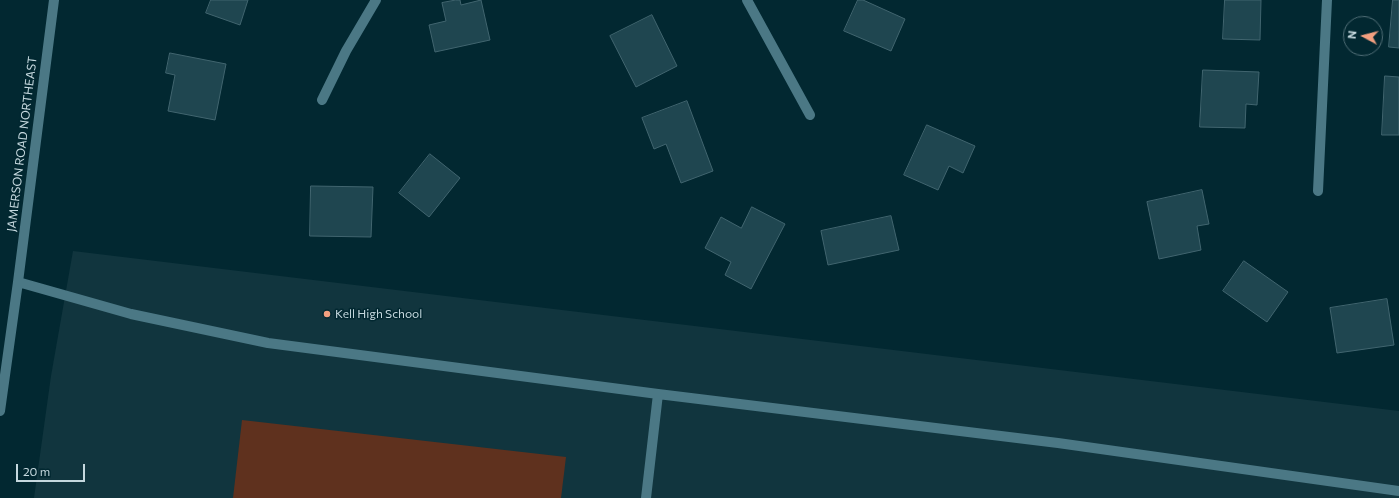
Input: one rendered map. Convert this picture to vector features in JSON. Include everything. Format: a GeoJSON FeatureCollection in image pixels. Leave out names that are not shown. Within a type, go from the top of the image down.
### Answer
{"type":"FeatureCollection","features":[{"type":"Feature","properties":{"kind":"street","name":"JAMERSON ROAD NORTHEAST"},"geometry":{"type":"LineString","coordinates":[[0,411],[54,0]]}},
{"type":"Feature","properties":{"kind":"street"},"geometry":{"type":"LineString","coordinates":[[322,100],[346,51],[376,0]]}},
{"type":"Feature","properties":{"kind":"street"},"geometry":{"type":"LineString","coordinates":[[747,0],[810,115]]}},
{"type":"Feature","properties":{"kind":"street"},"geometry":{"type":"LineString","coordinates":[[1318,191],[1327,0]]}},
{"type":"Feature","properties":{"kind":"street"},"geometry":{"type":"LineString","coordinates":[[18,282],[131,314],[268,343],[658,394],[1058,443],[1399,491]]}},
{"type":"Feature","properties":{"kind":"street"},"geometry":{"type":"LineString","coordinates":[[646,498],[658,394]]}},
{"type":"Feature","properties":{"kind":"shaded area","name":"Kell High School"},"geometry":{"type":"Polygon","coordinates":[[[73,251],[1399,411],[1399,498],[34,498],[51,376],[73,251]]]}},
{"type":"Feature","properties":{"kind":"shaded area"},"geometry":{"type":"Polygon","coordinates":[[[242,420],[566,457],[561,498],[233,498],[242,420]]]}},
{"type":"Feature","properties":{"kind":"building"},"geometry":{"type":"Polygon","coordinates":[[[211,0],[248,0],[240,25],[206,13],[211,0]]]}},
{"type":"Feature","properties":{"kind":"building"},"geometry":{"type":"Polygon","coordinates":[[[460,0],[461,5],[481,0],[490,40],[435,52],[429,25],[446,21],[442,3],[460,0]]]}},
{"type":"Feature","properties":{"kind":"building"},"geometry":{"type":"Polygon","coordinates":[[[858,0],[863,0],[905,19],[891,51],[844,31],[858,0]]]}},
{"type":"Feature","properties":{"kind":"building"},"geometry":{"type":"Polygon","coordinates":[[[1225,0],[1261,0],[1260,40],[1223,39],[1225,0]]]}},
{"type":"Feature","properties":{"kind":"building"},"geometry":{"type":"Polygon","coordinates":[[[1393,0],[1399,0],[1399,48],[1389,47],[1393,0]]]}},
{"type":"Feature","properties":{"kind":"building"},"geometry":{"type":"Polygon","coordinates":[[[652,15],[677,66],[636,87],[610,36],[652,15]]]}},
{"type":"Feature","properties":{"kind":"building"},"geometry":{"type":"Polygon","coordinates":[[[170,53],[226,64],[215,120],[168,111],[175,75],[166,73],[170,53]]]}},
{"type":"Feature","properties":{"kind":"building"},"geometry":{"type":"Polygon","coordinates":[[[1203,70],[1259,72],[1257,105],[1246,104],[1245,128],[1200,127],[1203,70]]]}},
{"type":"Feature","properties":{"kind":"building"},"geometry":{"type":"Polygon","coordinates":[[[1385,76],[1399,77],[1399,135],[1382,135],[1385,76]]]}},
{"type":"Feature","properties":{"kind":"building"},"geometry":{"type":"Polygon","coordinates":[[[687,101],[713,171],[681,183],[666,144],[654,149],[642,118],[687,101]]]}},
{"type":"Feature","properties":{"kind":"building"},"geometry":{"type":"Polygon","coordinates":[[[927,125],[975,146],[963,173],[949,166],[938,190],[904,175],[927,125]]]}},
{"type":"Feature","properties":{"kind":"building"},"geometry":{"type":"Polygon","coordinates":[[[430,154],[460,178],[429,217],[399,193],[430,154]]]}},
{"type":"Feature","properties":{"kind":"building"},"geometry":{"type":"Polygon","coordinates":[[[311,186],[373,187],[371,237],[310,236],[311,186]]]}},
{"type":"Feature","properties":{"kind":"building"},"geometry":{"type":"Polygon","coordinates":[[[1202,190],[1209,224],[1197,226],[1201,250],[1159,259],[1147,202],[1202,190]]]}},
{"type":"Feature","properties":{"kind":"building"},"geometry":{"type":"Polygon","coordinates":[[[752,207],[785,224],[751,289],[725,275],[731,262],[705,248],[721,217],[741,228],[752,207]]]}},
{"type":"Feature","properties":{"kind":"building"},"geometry":{"type":"Polygon","coordinates":[[[891,216],[899,250],[828,265],[821,231],[891,216]]]}},
{"type":"Feature","properties":{"kind":"building"},"geometry":{"type":"Polygon","coordinates":[[[1244,261],[1288,292],[1267,322],[1223,291],[1244,261]]]}},
{"type":"Feature","properties":{"kind":"building"},"geometry":{"type":"Polygon","coordinates":[[[1387,299],[1394,345],[1337,353],[1330,308],[1387,299]]]}},
{"type":"Feature","properties":{"kind":"place","name":"Kell High School"},"geometry":{"type":"Point","coordinates":[327,314]}}]}
